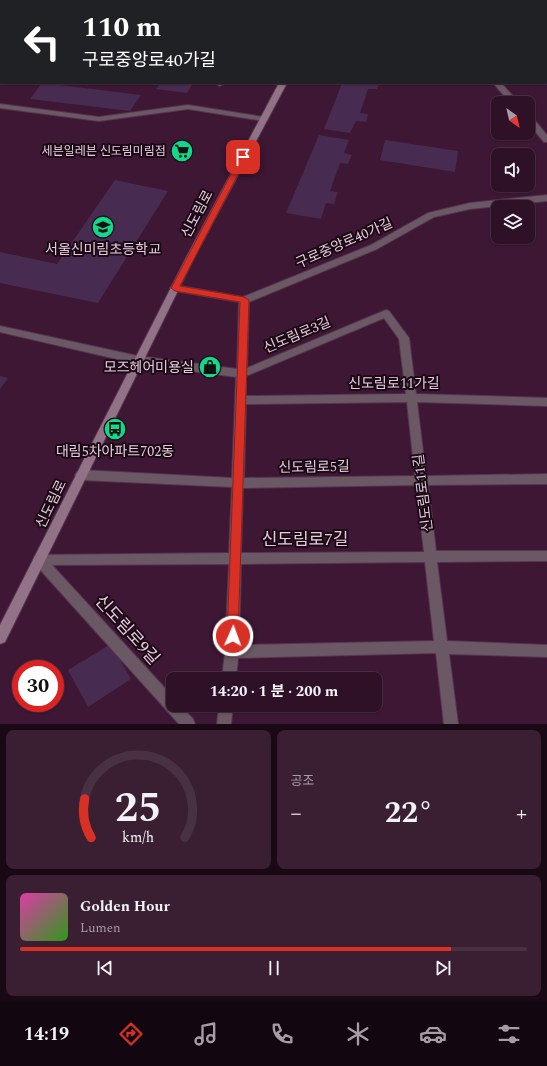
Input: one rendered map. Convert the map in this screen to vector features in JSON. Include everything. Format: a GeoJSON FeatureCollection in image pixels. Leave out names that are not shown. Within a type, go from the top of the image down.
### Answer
{"type":"FeatureCollection","features":[{"type":"Feature","properties":{"kind":"street","name":"신도림로"},"geometry":{"type":"LineString","coordinates":[[0,638],[138,360],[282,84]]}},
{"type":"Feature","properties":{"kind":"street"},"geometry":{"type":"LineString","coordinates":[[498,84],[508,96]]}},
{"type":"Feature","properties":{"kind":"street"},"geometry":{"type":"LineString","coordinates":[[0,106],[99,119],[188,107],[264,119]]}},
{"type":"Feature","properties":{"kind":"street"},"geometry":{"type":"LineString","coordinates":[[535,126],[547,140]]}},
{"type":"Feature","properties":{"kind":"street","name":"구로중앙로40가길"},"geometry":{"type":"LineString","coordinates":[[244,300],[374,247],[431,215],[470,206],[547,198]]}},
{"type":"Feature","properties":{"kind":"street"},"geometry":{"type":"LineString","coordinates":[[175,288],[244,300],[242,400],[232,652],[230,672]]}},
{"type":"Feature","properties":{"kind":"street","name":"신도림로3길"},"geometry":{"type":"LineString","coordinates":[[242,374],[386,313],[404,338]]}},
{"type":"Feature","properties":{"kind":"street"},"geometry":{"type":"LineString","coordinates":[[0,329],[138,360],[242,374]]}},
{"type":"Feature","properties":{"kind":"street","name":"신도림로11길"},"geometry":{"type":"LineString","coordinates":[[404,338],[451,724]]}},
{"type":"Feature","properties":{"kind":"street","name":"신도림로11가길"},"geometry":{"type":"LineString","coordinates":[[242,400],[411,398],[547,402]]}},
{"type":"Feature","properties":{"kind":"street","name":"신도림로5길"},"geometry":{"type":"LineString","coordinates":[[81,475],[238,483],[547,479]]}},
{"type":"Feature","properties":{"kind":"street","name":"신도림로7길"},"geometry":{"type":"LineString","coordinates":[[39,560],[547,556]]}},
{"type":"Feature","properties":{"kind":"street","name":"신도림로9길"},"geometry":{"type":"LineString","coordinates":[[39,560],[188,724]]}},
{"type":"Feature","properties":{"kind":"street"},"geometry":{"type":"LineString","coordinates":[[232,652],[441,648],[547,651]]}},
{"type":"Feature","properties":{"kind":"street"},"geometry":{"type":"LineString","coordinates":[[224,724],[225,712]]}},
{"type":"Feature","properties":{"kind":"building"},"geometry":{"type":"Polygon","coordinates":[[[41,84],[141,95],[130,111],[30,99],[41,84]]]}},
{"type":"Feature","properties":{"kind":"building"},"geometry":{"type":"Polygon","coordinates":[[[159,84],[192,84],[187,93],[156,89],[159,84]]]}},
{"type":"Feature","properties":{"kind":"building"},"geometry":{"type":"Polygon","coordinates":[[[342,84],[379,84],[377,89],[368,89],[360,113],[368,114],[366,122],[356,121],[350,133],[324,129],[342,84]]]}},
{"type":"Feature","properties":{"kind":"building"},"geometry":{"type":"Polygon","coordinates":[[[319,135],[349,140],[344,153],[352,155],[348,164],[340,163],[330,191],[338,192],[334,204],[326,203],[321,219],[286,213],[319,135]]]}},
{"type":"Feature","properties":{"kind":"building"},"geometry":{"type":"Polygon","coordinates":[[[385,140],[458,151],[455,172],[380,160],[385,140]]]}},
{"type":"Feature","properties":{"kind":"building"},"geometry":{"type":"Polygon","coordinates":[[[115,180],[168,191],[98,303],[0,283],[0,252],[57,264],[115,180]]]}},
{"type":"Feature","properties":{"kind":"building"},"geometry":{"type":"Polygon","coordinates":[[[0,376],[8,378],[0,389],[0,376]]]}},
{"type":"Feature","properties":{"kind":"building"},"geometry":{"type":"Polygon","coordinates":[[[111,644],[131,679],[88,707],[68,670],[111,644]]]}},
{"type":"Feature","properties":{"kind":"place","name":"세븐일레븐 신도림미림점"},"geometry":{"type":"Point","coordinates":[182,151]}},
{"type":"Feature","properties":{"kind":"place","name":"서울신미림초등학교"},"geometry":{"type":"Point","coordinates":[103,227]}},
{"type":"Feature","properties":{"kind":"place","name":"모즈헤어미용실"},"geometry":{"type":"Point","coordinates":[210,367]}},
{"type":"Feature","properties":{"kind":"place","name":"대림5차아파트702동"},"geometry":{"type":"Point","coordinates":[115,429]}},
{"type":"Feature","properties":{"kind":"route"},"geometry":{"type":"LineString","coordinates":[[233,636],[242,400],[244,300],[175,288],[243,157]]}}]}
